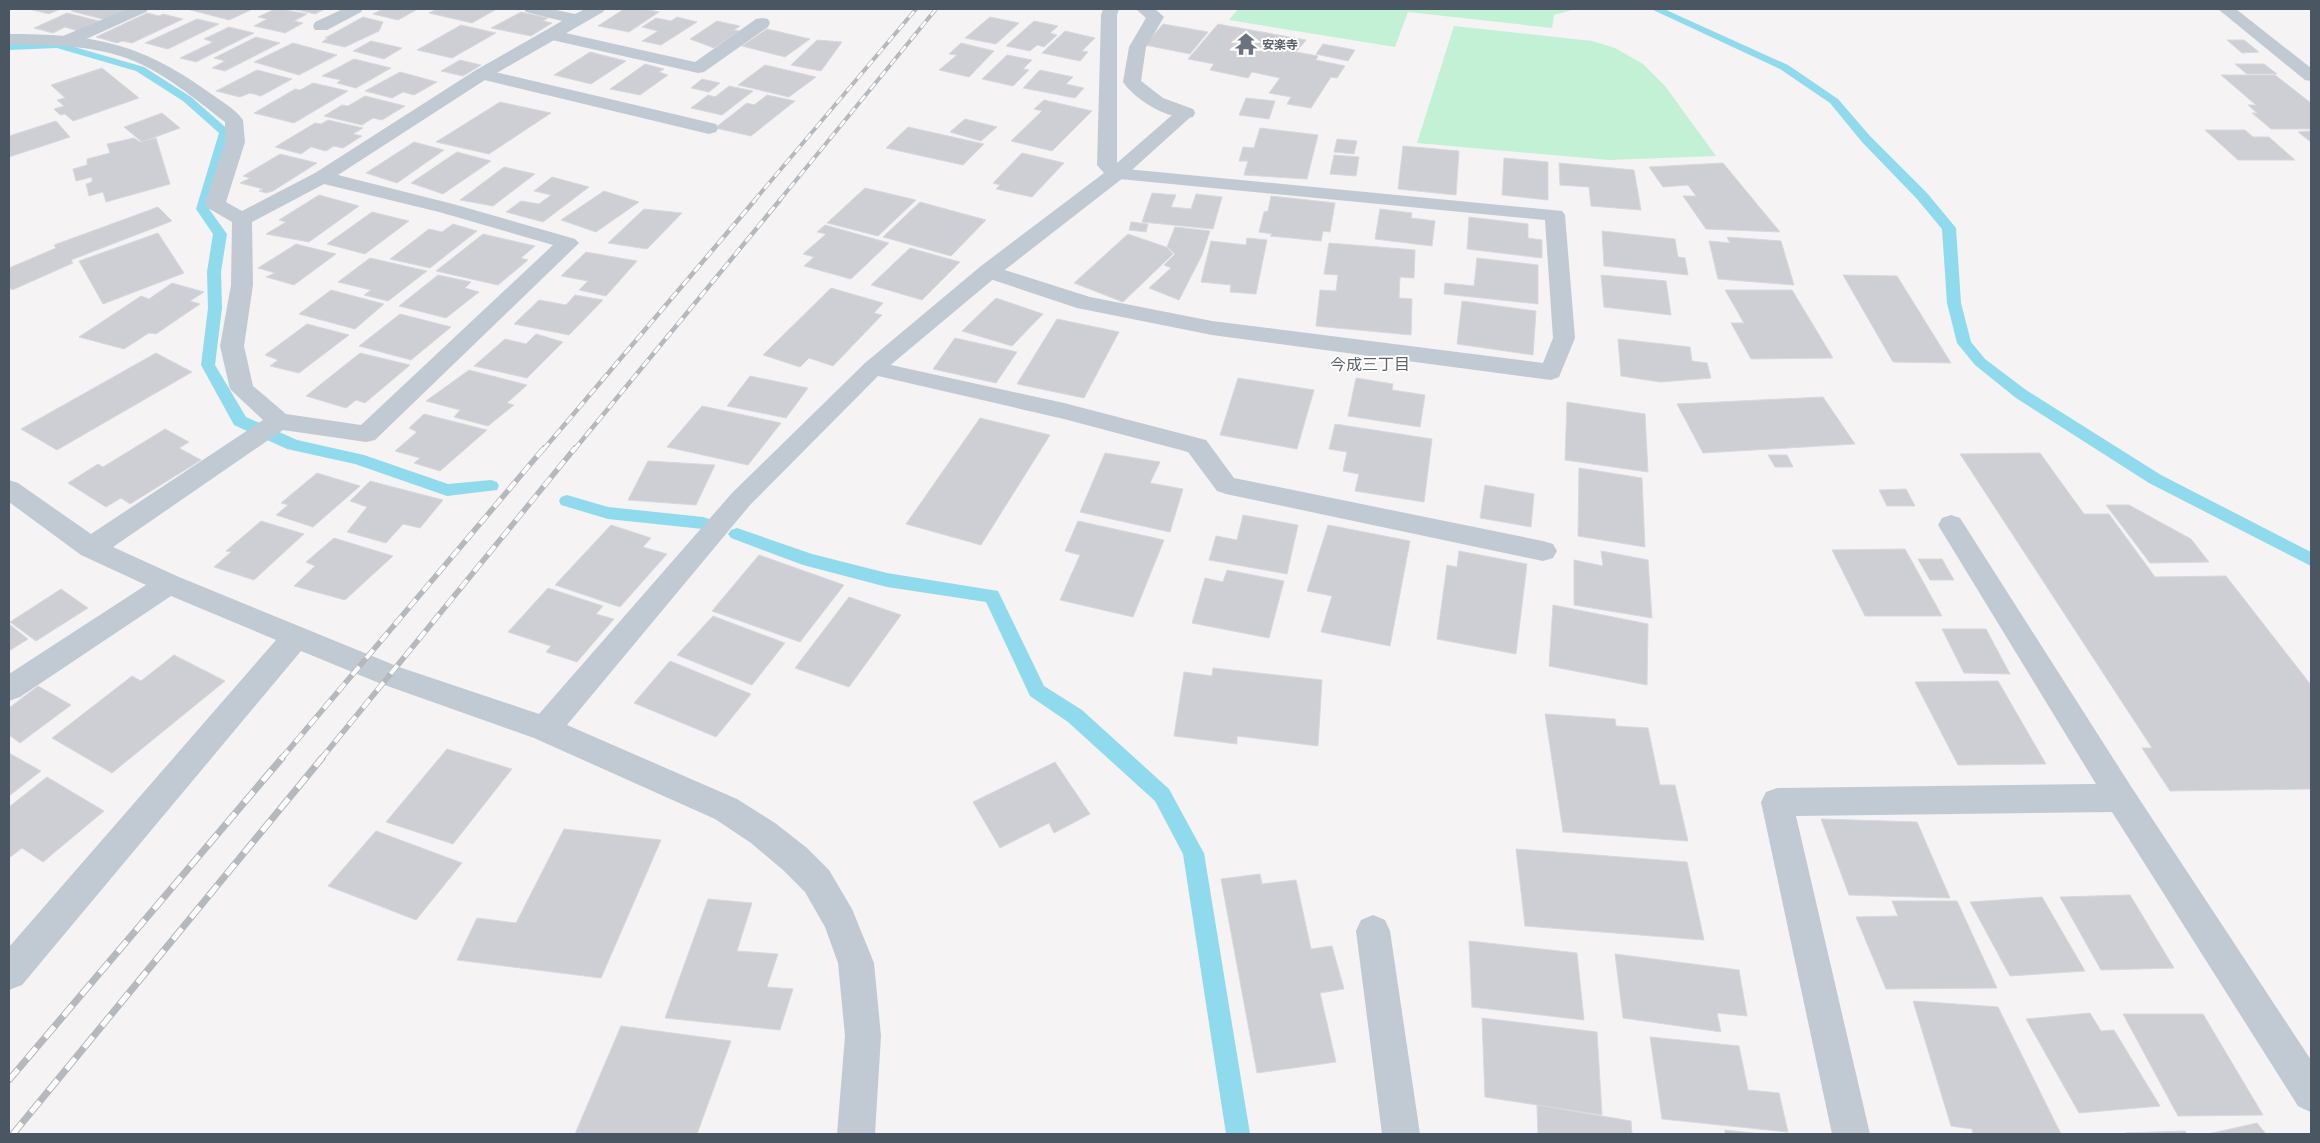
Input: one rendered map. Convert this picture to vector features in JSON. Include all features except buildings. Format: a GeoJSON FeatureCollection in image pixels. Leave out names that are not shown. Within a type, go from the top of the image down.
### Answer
{"type":"FeatureCollection","features":[{"type":"Feature","properties":{"kind":"street"},"geometry":{"type":"LineString","coordinates":[[69,40],[140,9]]}},
{"type":"Feature","properties":{"kind":"street"},"geometry":{"type":"LineString","coordinates":[[321,26],[355,9]]}},
{"type":"Feature","properties":{"kind":"street"},"geometry":{"type":"LineString","coordinates":[[532,9],[577,20]]}},
{"type":"Feature","properties":{"kind":"street"},"geometry":{"type":"LineString","coordinates":[[242,219],[322,177],[482,74],[597,9]]}},
{"type":"Feature","properties":{"kind":"street"},"geometry":{"type":"LineString","coordinates":[[989,271],[1085,303],[1212,328],[1552,372],[1564,338],[1555,215],[1116,174],[1107,165],[1108,15],[1112,9]]}},
{"type":"Feature","properties":{"kind":"street"},"geometry":{"type":"LineString","coordinates":[[545,729],[741,499],[873,368],[989,271],[1116,174],[1186,113],[1158,104],[1142,94],[1132,82],[1134,54],[1143,33],[1156,17],[1144,9]]}},
{"type":"Feature","properties":{"kind":"street"},"geometry":{"type":"LineString","coordinates":[[2226,9],[2311,76]]}},
{"type":"Feature","properties":{"kind":"street"},"geometry":{"type":"LineString","coordinates":[[552,35],[698,68],[762,23]]}},
{"type":"Feature","properties":{"kind":"street"},"geometry":{"type":"LineString","coordinates":[[9,39],[69,40],[117,51],[150,62],[188,85],[234,120],[235,142],[215,204],[242,219]]}},
{"type":"Feature","properties":{"kind":"street"},"geometry":{"type":"LineString","coordinates":[[482,74],[709,128]]}},
{"type":"Feature","properties":{"kind":"street"},"geometry":{"type":"LineString","coordinates":[[242,219],[242,285],[232,346],[242,389],[279,421],[366,434],[568,242],[446,208],[322,177]]}},
{"type":"Feature","properties":{"kind":"street"},"geometry":{"type":"LineString","coordinates":[[873,368],[1064,411],[1197,446],[1226,485],[1543,551]]}},
{"type":"Feature","properties":{"kind":"street"},"geometry":{"type":"LineString","coordinates":[[91,548],[279,421]]}},
{"type":"Feature","properties":{"kind":"street"},"geometry":{"type":"LineString","coordinates":[[9,489],[91,548],[169,584],[389,675],[545,729],[726,809],[769,838],[795,859],[817,881],[840,920],[856,963],[863,1036],[856,1134]]}},
{"type":"Feature","properties":{"kind":"street"},"geometry":{"type":"LineString","coordinates":[[1951,525],[2121,798],[2311,1093]]}},
{"type":"Feature","properties":{"kind":"street"},"geometry":{"type":"LineString","coordinates":[[9,689],[169,584]]}},
{"type":"Feature","properties":{"kind":"street"},"geometry":{"type":"LineString","coordinates":[[9,973],[296,636]]}},
{"type":"Feature","properties":{"kind":"street"},"geometry":{"type":"LineString","coordinates":[[1851,1134],[1778,802],[2121,798]]}},
{"type":"Feature","properties":{"kind":"street"},"geometry":{"type":"LineString","coordinates":[[1373,931],[1401,1134]]}},
{"type":"Feature","properties":{"kind":"green space"},"geometry":{"type":"Polygon","coordinates":[[[1238,9],[1576,9],[1554,15],[1552,28],[1408,12],[1395,47],[1229,20],[1238,9]]]}},
{"type":"Feature","properties":{"kind":"green space"},"geometry":{"type":"Polygon","coordinates":[[[1454,26],[1592,41],[1615,48],[1643,64],[1665,86],[1716,156],[1609,160],[1417,143],[1454,26]]]}},
{"type":"Feature","properties":{"kind":"waterway"},"geometry":{"type":"LineString","coordinates":[[1656,9],[1784,67],[1834,101],[1866,139],[1922,196],[1949,228],[1954,303],[1964,343],[1980,362],[2021,394],[2155,479],[2311,560]]}},
{"type":"Feature","properties":{"kind":"waterway"},"geometry":{"type":"LineString","coordinates":[[9,47],[57,45],[140,69],[187,99],[225,132],[202,209],[220,234],[214,272],[215,308],[208,365],[240,421],[260,430]]}},
{"type":"Feature","properties":{"kind":"waterway"},"geometry":{"type":"LineString","coordinates":[[267,433],[293,445],[358,459],[447,490],[491,486]]}},
{"type":"Feature","properties":{"kind":"waterway"},"geometry":{"type":"LineString","coordinates":[[567,501],[608,513],[703,523]]}},
{"type":"Feature","properties":{"kind":"waterway"},"geometry":{"type":"LineString","coordinates":[[737,534],[809,560],[887,580],[992,596],[1037,691],[1075,716],[1162,795],[1193,853],[1238,1134]]}},
{"type":"Feature","properties":{"kind":"railway"},"geometry":{"type":"LineString","coordinates":[[754,201],[916,9]]}},
{"type":"Feature","properties":{"kind":"railway"},"geometry":{"type":"LineString","coordinates":[[779,201],[936,9]]}},
{"type":"Feature","properties":{"kind":"railway"},"geometry":{"type":"LineString","coordinates":[[543,450],[755,200]]}},
{"type":"Feature","properties":{"kind":"railway"},"geometry":{"type":"LineString","coordinates":[[574,450],[780,200]]}},
{"type":"Feature","properties":{"kind":"railway"},"geometry":{"type":"LineString","coordinates":[[281,759],[544,448]]}},
{"type":"Feature","properties":{"kind":"railway"},"geometry":{"type":"LineString","coordinates":[[321,759],[575,448]]}},
{"type":"Feature","properties":{"kind":"railway"},"geometry":{"type":"LineString","coordinates":[[9,1080],[282,758]]}},
{"type":"Feature","properties":{"kind":"railway"},"geometry":{"type":"LineString","coordinates":[[13,1134],[322,758]]}},
{"type":"Feature","properties":{"kind":"place","name":"安楽寺"},"geometry":{"type":"Point","coordinates":[1246,44]}},
{"type":"Feature","properties":{"kind":"district","name":"今成三丁目"},"geometry":{"type":"Point","coordinates":[1370,364]}}]}
